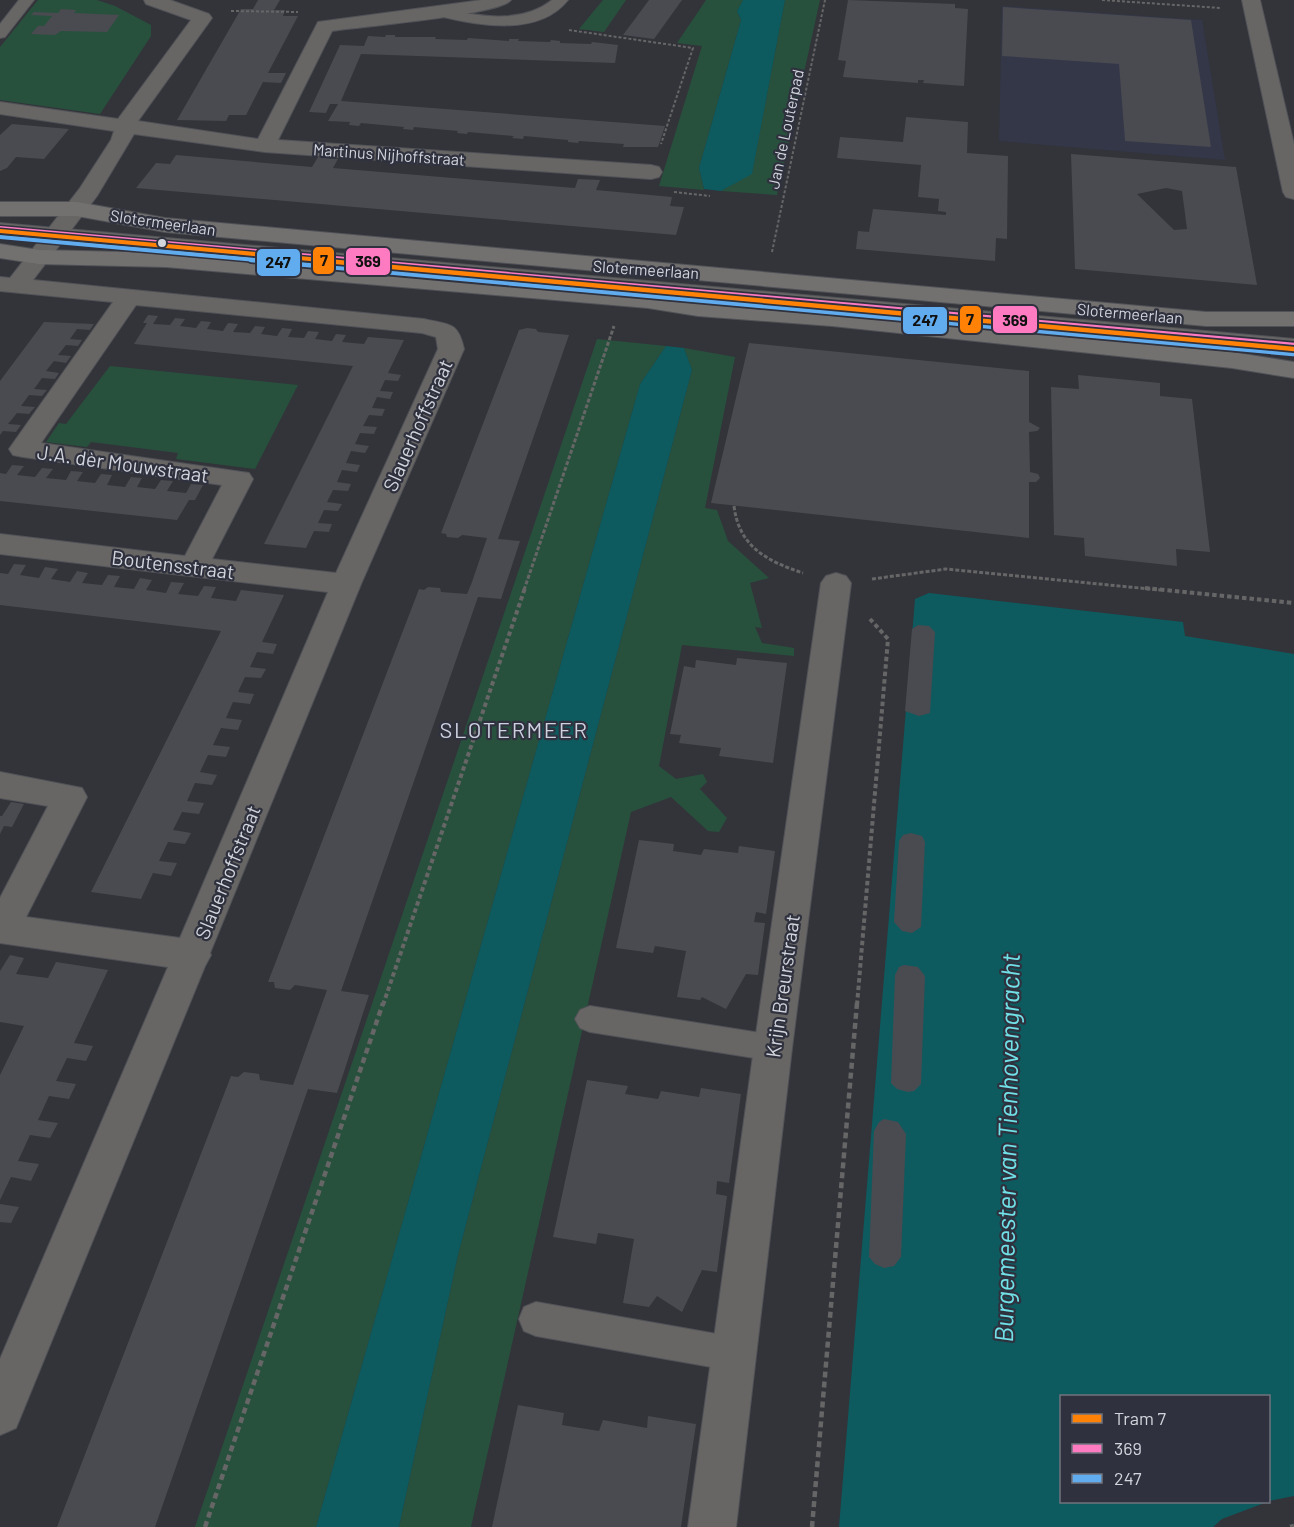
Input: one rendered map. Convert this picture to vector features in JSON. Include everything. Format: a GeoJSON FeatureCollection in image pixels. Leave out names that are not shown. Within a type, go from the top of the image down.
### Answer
{"type":"FeatureCollection","features":[{"type":"Feature","properties":{"kind":"main road","name":"Slotermeerlaan"},"geometry":{"type":"LineString","coordinates":[[0,208],[77,210],[165,225],[663,272],[723,274],[841,288],[1223,321],[1294,319]]}},
{"type":"Feature","properties":{"kind":"main road","name":"Slotermeerlaan"},"geometry":{"type":"LineString","coordinates":[[0,251],[39,257],[166,260],[648,301],[698,309],[832,319],[1232,360],[1294,370]]}},
{"type":"Feature","properties":{"kind":"street"},"geometry":{"type":"LineString","coordinates":[[0,306],[8,285],[39,257],[77,210],[123,140],[129,116],[202,18],[153,0]]}},
{"type":"Feature","properties":{"kind":"street"},"geometry":{"type":"LineString","coordinates":[[265,146],[325,26],[482,6],[502,0]]}},
{"type":"Feature","properties":{"kind":"street"},"geometry":{"type":"LineString","coordinates":[[1253,5],[1276,80],[1294,192]]}},
{"type":"Feature","properties":{"kind":"street","name":"Martinus Nijhoffstraat"},"geometry":{"type":"LineString","coordinates":[[0,108],[265,146],[651,172]]}},
{"type":"Feature","properties":{"kind":"street"},"geometry":{"type":"LineString","coordinates":[[8,285],[129,297]]}},
{"type":"Feature","properties":{"kind":"street","name":"Slauerhoffstraat"},"geometry":{"type":"LineString","coordinates":[[0,1412],[193,955],[346,584],[451,349],[448,333],[424,326],[129,297]]}},
{"type":"Feature","properties":{"kind":"street","name":"J.A. dèr Mouwstraat"},"geometry":{"type":"LineString","coordinates":[[129,297],[22,449],[239,479],[194,566]]}},
{"type":"Feature","properties":{"kind":"street","name":"Boutensstraat"},"geometry":{"type":"LineString","coordinates":[[0,544],[346,584]]}},
{"type":"Feature","properties":{"kind":"street","name":"Krijn Breurstraat"},"geometry":{"type":"LineString","coordinates":[[712,1527],[773,1048],[836,583]]}},
{"type":"Feature","properties":{"kind":"street"},"geometry":{"type":"LineString","coordinates":[[0,785],[70,796],[1,928],[193,955]]}},
{"type":"Feature","properties":{"kind":"lane"},"geometry":{"type":"LineString","coordinates":[[0,34],[27,0]]}},
{"type":"Feature","properties":{"kind":"lane"},"geometry":{"type":"LineString","coordinates":[[440,12],[463,18],[525,18],[541,14],[561,0]]}},
{"type":"Feature","properties":{"kind":"lane","name":"Slotermeerlaan"},"geometry":{"type":"LineString","coordinates":[[0,228],[1294,345]]}},
{"type":"Feature","properties":{"kind":"lane"},"geometry":{"type":"LineString","coordinates":[[590,1019],[773,1048]]}},
{"type":"Feature","properties":{"kind":"lane"},"geometry":{"type":"LineString","coordinates":[[536,1319],[734,1354]]}},
{"type":"Feature","properties":{"kind":"path","name":"Jan de Louterpad"},"geometry":{"type":"LineString","coordinates":[[772,252],[825,0]]}},
{"type":"Feature","properties":{"kind":"path"},"geometry":{"type":"LineString","coordinates":[[1102,0],[1253,5]]}},
{"type":"Feature","properties":{"kind":"path"},"geometry":{"type":"LineString","coordinates":[[525,18],[576,31],[693,48],[645,189],[710,196]]}},
{"type":"Feature","properties":{"kind":"path"},"geometry":{"type":"LineString","coordinates":[[205,1527],[614,325]]}},
{"type":"Feature","properties":{"kind":"path"},"geometry":{"type":"LineString","coordinates":[[734,506],[734,516],[741,534],[750,546],[767,558],[790,568],[836,583],[946,569],[1294,603]]}},
{"type":"Feature","properties":{"kind":"path"},"geometry":{"type":"LineString","coordinates":[[812,1527],[888,639],[836,583]]}},
{"type":"Feature","properties":{"kind":"shaded area"},"geometry":{"type":"Polygon","coordinates":[[[1002,6],[1202,20],[1225,160],[999,141],[1002,6]]]}},
{"type":"Feature","properties":{"kind":"green space"},"geometry":{"type":"Polygon","coordinates":[[[38,0],[97,0],[115,6],[151,25],[151,36],[100,114],[0,100],[0,47],[38,0]]]}},
{"type":"Feature","properties":{"kind":"green space"},"geometry":{"type":"Polygon","coordinates":[[[603,0],[626,0],[604,32],[579,29],[603,0]]]}},
{"type":"Feature","properties":{"kind":"green space"},"geometry":{"type":"Polygon","coordinates":[[[706,0],[743,0],[737,11],[741,20],[699,168],[704,190],[659,186],[702,46],[677,43],[706,0]]]}},
{"type":"Feature","properties":{"kind":"green space"},"geometry":{"type":"Polygon","coordinates":[[[785,0],[820,0],[777,195],[721,191],[752,173],[785,0]]]}},
{"type":"Feature","properties":{"kind":"green space"},"geometry":{"type":"Polygon","coordinates":[[[597,339],[666,346],[640,384],[316,1527],[195,1527],[597,339]]]}},
{"type":"Feature","properties":{"kind":"green space"},"geometry":{"type":"Polygon","coordinates":[[[684,348],[735,357],[705,508],[717,510],[728,541],[769,578],[750,583],[762,628],[755,627],[762,643],[794,648],[794,656],[682,645],[659,766],[676,779],[703,774],[707,782],[700,789],[727,818],[719,832],[708,831],[671,797],[631,812],[471,1527],[399,1527],[458,1255],[692,370],[684,348]]]}},
{"type":"Feature","properties":{"kind":"green space"},"geometry":{"type":"Polygon","coordinates":[[[110,366],[298,385],[255,469],[176,459],[178,453],[91,442],[87,447],[46,442],[59,423],[66,424],[110,366]]]}},
{"type":"Feature","properties":{"kind":"water"},"geometry":{"type":"Polygon","coordinates":[[[743,0],[785,0],[752,174],[721,191],[704,189],[699,168],[741,20],[737,11],[743,0]]]}},
{"type":"Feature","properties":{"kind":"water"},"geometry":{"type":"Polygon","coordinates":[[[666,346],[684,348],[692,370],[458,1255],[399,1527],[316,1527],[640,384],[666,346]]]}},
{"type":"Feature","properties":{"kind":"water","name":"Burgemeester van Tienhovengracht"},"geometry":{"type":"Polygon","coordinates":[[[929,593],[1183,622],[1185,636],[1294,654],[1294,1496],[1270,1501],[1270,1395],[1060,1395],[1060,1503],[1264,1503],[1222,1519],[1213,1527],[839,1527],[915,599],[929,593]]]}},
{"type":"Feature","properties":{"kind":"building"},"geometry":{"type":"Polygon","coordinates":[[[258,0],[280,0],[274,10],[285,10],[283,16],[298,16],[268,73],[286,73],[281,83],[263,82],[246,115],[229,115],[226,121],[177,120],[241,9],[253,9],[258,0]]]}},
{"type":"Feature","properties":{"kind":"building"},"geometry":{"type":"Polygon","coordinates":[[[649,0],[682,0],[654,39],[623,35],[649,0]]]}},
{"type":"Feature","properties":{"kind":"building"},"geometry":{"type":"Polygon","coordinates":[[[848,0],[955,4],[955,8],[968,9],[964,86],[923,83],[924,80],[918,80],[918,83],[843,77],[846,61],[838,60],[848,0]]]}},
{"type":"Feature","properties":{"kind":"building"},"geometry":{"type":"Polygon","coordinates":[[[1003,7],[1191,20],[1211,147],[1125,141],[1119,64],[1002,56],[1003,7]]]}},
{"type":"Feature","properties":{"kind":"building"},"geometry":{"type":"Polygon","coordinates":[[[61,9],[76,10],[74,13],[119,15],[107,32],[61,31],[55,35],[31,34],[38,26],[44,26],[52,16],[31,15],[34,12],[58,13],[61,9]]]}},
{"type":"Feature","properties":{"kind":"building"},"geometry":{"type":"Polygon","coordinates":[[[386,35],[467,40],[468,38],[509,41],[509,39],[519,39],[518,41],[550,42],[551,40],[560,41],[560,43],[591,44],[592,42],[618,45],[615,63],[361,54],[341,101],[665,126],[658,147],[623,147],[624,144],[579,141],[578,143],[524,136],[523,139],[512,138],[514,136],[468,132],[467,134],[414,127],[413,130],[361,123],[359,126],[349,125],[350,122],[328,121],[338,104],[330,104],[326,113],[309,112],[340,45],[364,46],[368,36],[385,37],[386,35]]]}},
{"type":"Feature","properties":{"kind":"building"},"geometry":{"type":"Polygon","coordinates":[[[906,117],[968,122],[967,153],[1008,156],[1007,239],[996,238],[995,261],[856,249],[858,231],[869,232],[873,209],[946,215],[946,212],[938,211],[939,199],[918,197],[921,165],[837,158],[840,137],[903,142],[906,117]]]}},
{"type":"Feature","properties":{"kind":"building"},"geometry":{"type":"Polygon","coordinates":[[[12,124],[69,129],[44,159],[16,157],[7,168],[0,171],[0,135],[12,124]]]}},
{"type":"Feature","properties":{"kind":"building"},"geometry":{"type":"Polygon","coordinates":[[[1071,154],[1236,167],[1257,285],[1075,269],[1071,154]],[[1166,188],[1137,194],[1174,230],[1187,229],[1182,191],[1166,188]]]}},
{"type":"Feature","properties":{"kind":"building"},"geometry":{"type":"Polygon","coordinates":[[[176,155],[312,167],[318,157],[338,159],[333,168],[575,188],[578,179],[600,180],[596,190],[672,197],[670,206],[684,207],[676,235],[136,188],[156,163],[170,164],[176,155]]]}},
{"type":"Feature","properties":{"kind":"building"},"geometry":{"type":"Polygon","coordinates":[[[148,315],[158,316],[153,324],[170,325],[175,318],[185,319],[180,326],[196,328],[201,321],[211,322],[207,329],[223,331],[228,323],[238,324],[233,332],[250,333],[255,326],[265,327],[261,334],[277,336],[282,328],[292,329],[288,337],[304,338],[308,331],[319,332],[315,339],[332,341],[336,334],[346,335],[342,342],[364,344],[368,337],[404,340],[388,373],[401,375],[398,381],[385,380],[380,391],[393,392],[390,399],[377,397],[372,408],[385,409],[382,416],[369,415],[363,426],[377,427],[374,434],[360,433],[355,444],[369,446],[365,453],[351,451],[346,463],[360,465],[357,472],[342,470],[337,482],[351,484],[348,491],[333,490],[327,502],[342,504],[338,511],[324,510],[318,523],[332,524],[329,532],[314,531],[306,548],[264,544],[353,366],[134,344],[147,323],[143,323],[148,315]]]}},
{"type":"Feature","properties":{"kind":"building"},"geometry":{"type":"Polygon","coordinates":[[[44,322],[94,324],[90,330],[77,329],[70,339],[82,340],[78,346],[66,345],[58,355],[71,356],[66,363],[54,361],[46,371],[59,373],[55,379],[42,378],[34,389],[47,390],[42,396],[29,395],[21,406],[35,407],[29,414],[17,413],[8,424],[21,425],[16,432],[3,431],[0,435],[0,381],[44,322]]]}},
{"type":"Feature","properties":{"kind":"building"},"geometry":{"type":"Polygon","coordinates":[[[536,329],[538,332],[569,335],[498,539],[520,541],[501,599],[478,597],[341,991],[369,995],[337,1093],[308,1089],[155,1527],[57,1527],[231,1076],[238,1077],[244,1072],[259,1074],[260,1080],[293,1085],[327,990],[295,985],[290,990],[275,988],[274,982],[268,982],[419,589],[440,588],[441,592],[467,594],[472,582],[487,538],[462,535],[458,538],[447,537],[446,534],[441,533],[519,330],[536,329]]]}},
{"type":"Feature","properties":{"kind":"building"},"geometry":{"type":"Polygon","coordinates":[[[749,343],[1029,371],[1029,422],[1040,428],[1029,432],[1030,472],[1038,474],[1040,478],[1036,482],[1029,482],[1029,538],[711,503],[749,343]]]}},
{"type":"Feature","properties":{"kind":"building"},"geometry":{"type":"Polygon","coordinates":[[[1078,375],[1160,383],[1160,396],[1192,399],[1210,552],[1176,549],[1177,566],[1085,556],[1084,538],[1054,535],[1051,387],[1079,389],[1078,375]]]}},
{"type":"Feature","properties":{"kind":"building"},"geometry":{"type":"Polygon","coordinates":[[[12,465],[24,466],[17,475],[35,477],[42,468],[53,469],[46,478],[66,480],[71,471],[83,472],[77,481],[95,483],[101,474],[112,475],[107,485],[125,487],[131,477],[142,478],[137,487],[155,489],[161,480],[173,481],[167,491],[186,493],[191,484],[203,485],[195,500],[189,500],[177,520],[0,501],[0,473],[6,474],[12,465]]]}},
{"type":"Feature","properties":{"kind":"building"},"geometry":{"type":"Polygon","coordinates":[[[14,564],[26,565],[20,575],[39,578],[45,567],[58,569],[51,579],[70,582],[77,571],[88,573],[82,583],[102,585],[108,575],[120,576],[114,587],[134,589],[140,578],[152,580],[146,590],[166,593],[171,582],[184,583],[178,594],[198,596],[204,586],[216,587],[211,598],[236,601],[241,590],[284,595],[262,642],[277,644],[273,654],[257,652],[250,667],[266,669],[261,678],[245,677],[238,692],[254,694],[250,704],[233,702],[226,718],[242,720],[238,730],[221,728],[213,745],[230,747],[226,757],[208,755],[200,772],[217,775],[212,785],[195,783],[187,801],[204,803],[199,814],[182,812],[173,830],[191,833],[185,844],[168,842],[159,861],[177,863],[171,876],[153,873],[141,899],[91,892],[221,631],[0,605],[0,573],[8,574],[14,564]]]}},
{"type":"Feature","properties":{"kind":"building"},"geometry":{"type":"Polygon","coordinates":[[[918,625],[929,626],[935,632],[930,713],[919,716],[905,711],[912,629],[918,625]]]}},
{"type":"Feature","properties":{"kind":"building"},"geometry":{"type":"Polygon","coordinates":[[[737,658],[787,663],[773,763],[719,756],[721,748],[679,743],[681,735],[670,734],[684,666],[695,668],[696,660],[736,665],[737,658]]]}},
{"type":"Feature","properties":{"kind":"building"},"geometry":{"type":"Polygon","coordinates":[[[11,802],[24,804],[12,827],[4,826],[0,834],[0,816],[11,802]]]}},
{"type":"Feature","properties":{"kind":"building"},"geometry":{"type":"Polygon","coordinates":[[[911,833],[922,836],[925,842],[921,927],[912,933],[902,931],[894,922],[899,841],[903,835],[911,833]]]}},
{"type":"Feature","properties":{"kind":"building"},"geometry":{"type":"Polygon","coordinates":[[[639,840],[674,844],[673,851],[701,855],[704,849],[738,853],[739,846],[775,851],[766,914],[756,912],[754,922],[765,923],[758,975],[746,974],[726,1009],[702,997],[700,1000],[677,997],[686,951],[655,946],[653,953],[616,948],[639,840]]]}},
{"type":"Feature","properties":{"kind":"building"},"geometry":{"type":"Polygon","coordinates":[[[10,955],[24,958],[16,974],[48,978],[56,962],[108,970],[74,1043],[93,1046],[86,1061],[67,1058],[56,1081],[76,1084],[69,1099],[49,1096],[38,1120],[58,1123],[50,1138],[30,1135],[18,1161],[39,1164],[31,1181],[11,1177],[0,1200],[0,1075],[24,1026],[0,1022],[0,971],[10,955]]]}},
{"type":"Feature","properties":{"kind":"building"},"geometry":{"type":"Polygon","coordinates":[[[904,965],[918,967],[925,976],[921,1084],[914,1091],[908,1092],[897,1089],[891,1083],[895,975],[899,967],[904,965]]]}},
{"type":"Feature","properties":{"kind":"building"},"geometry":{"type":"Polygon","coordinates":[[[587,1080],[628,1086],[625,1094],[658,1099],[661,1091],[699,1097],[701,1088],[741,1094],[729,1183],[717,1181],[716,1194],[727,1196],[717,1272],[702,1270],[682,1312],[657,1296],[649,1307],[623,1303],[634,1239],[598,1233],[596,1244],[553,1237],[587,1080]]]}},
{"type":"Feature","properties":{"kind":"building"},"geometry":{"type":"Polygon","coordinates":[[[884,1119],[898,1122],[906,1134],[901,1257],[894,1266],[884,1268],[875,1264],[869,1257],[874,1131],[879,1122],[884,1119]]]}},
{"type":"Feature","properties":{"kind":"building"},"geometry":{"type":"Polygon","coordinates":[[[0,1204],[19,1207],[11,1223],[0,1222],[0,1204]]]}},
{"type":"Feature","properties":{"kind":"building"},"geometry":{"type":"Polygon","coordinates":[[[518,1405],[564,1413],[562,1425],[599,1431],[603,1420],[647,1428],[648,1416],[696,1424],[681,1527],[492,1527],[518,1405]]]}},
{"type":"Feature","properties":{"kind":"tram line","name":"7"},"geometry":{"type":"LineString","coordinates":[[0,231],[1294,349]]}},
{"type":"Feature","properties":{"kind":"transit line","name":"369"},"geometry":{"type":"LineString","coordinates":[[0,228],[1294,345]]}},
{"type":"Feature","properties":{"kind":"transit line","name":"247"},"geometry":{"type":"LineString","coordinates":[[0,237],[1293,354]]}},
{"type":"Feature","properties":{"kind":"district","name":"SLOTERMEER"},"geometry":{"type":"Point","coordinates":[514,729]}}]}
